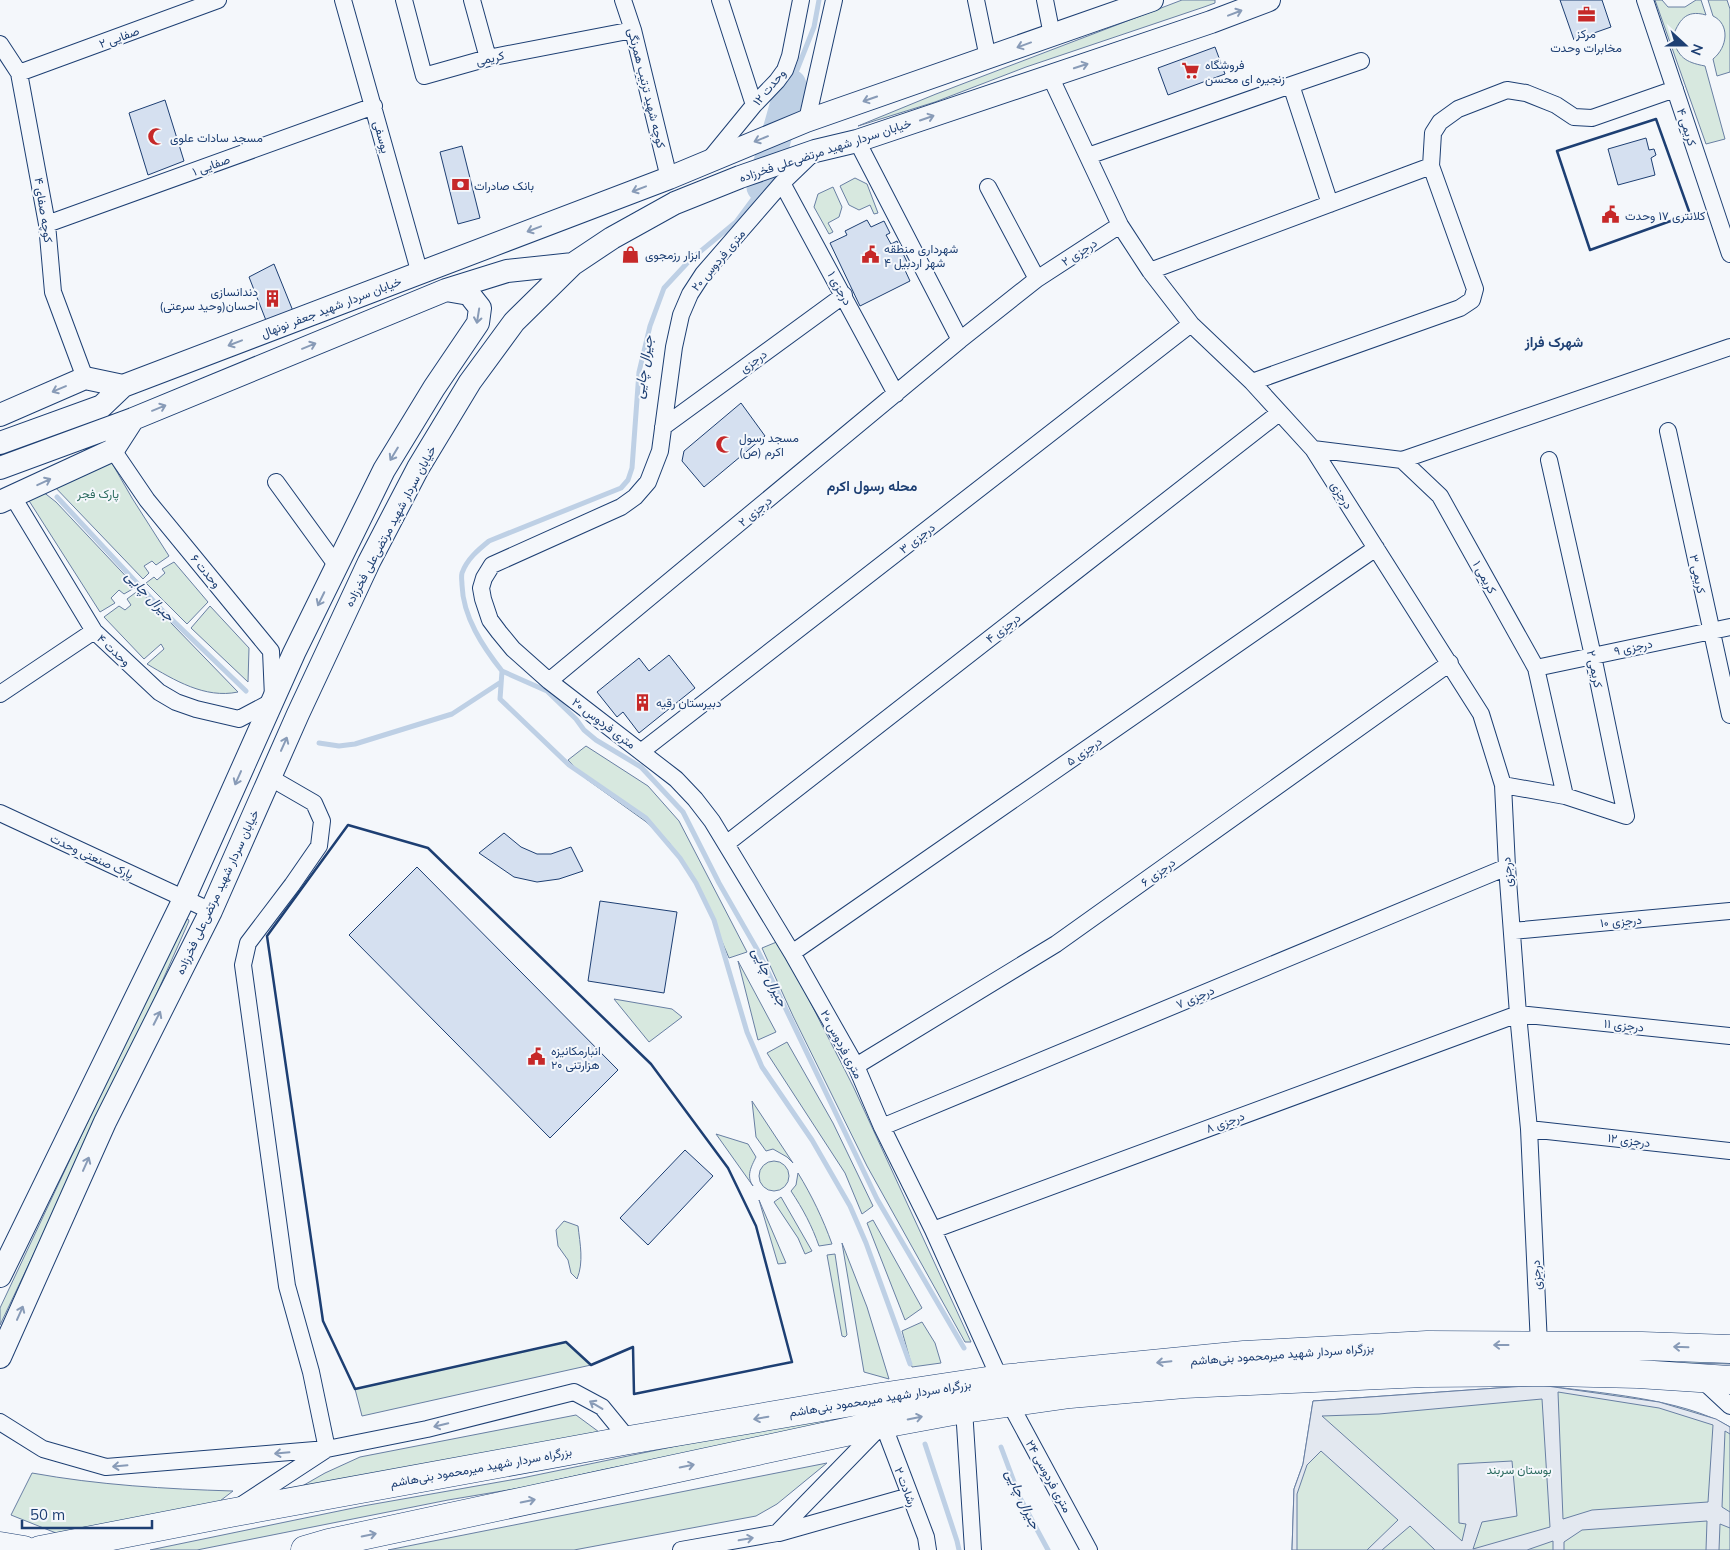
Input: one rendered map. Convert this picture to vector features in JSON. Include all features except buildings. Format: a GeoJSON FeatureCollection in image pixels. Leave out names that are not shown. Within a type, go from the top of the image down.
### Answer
{"type":"FeatureCollection","features":[{"type":"Feature","properties":{"kind":"highway","name":"بزرگراه سردار شهید میرمحمود بنی‌هاشم"},"geometry":{"type":"LineString","coordinates":[[322,1548],[883,1424],[964,1409],[1004,1391],[1244,1355],[1427,1345],[1642,1346],[1730,1349]]}},
{"type":"Feature","properties":{"kind":"highway","name":"بزرگراه سردار شهید میرمحمود بنی‌هاشم"},"geometry":{"type":"LineString","coordinates":[[40,1550],[629,1440],[881,1397],[1004,1391],[1070,1394],[1184,1384],[1424,1373],[1551,1372],[1638,1374],[1702,1380],[1730,1380]]}},
{"type":"Feature","properties":{"kind":"highway"},"geometry":{"type":"LineString","coordinates":[[0,1546],[24,1550]]}},
{"type":"Feature","properties":{"kind":"main road"},"geometry":{"type":"LineString","coordinates":[[669,178],[807,121],[1152,0]]}},
{"type":"Feature","properties":{"kind":"main road","name":"خیابان سردار شهید مرتضی‌علی فخرزاده"},"geometry":{"type":"LineString","coordinates":[[0,1357],[105,1122],[211,911],[269,777],[374,553],[418,468],[461,398],[514,322],[573,264],[612,238],[675,203],[814,151],[856,141],[1211,22],[1269,0]]}},
{"type":"Feature","properties":{"kind":"main road","name":"خیابان سردار شهید جعفر نونهال"},"geometry":{"type":"LineString","coordinates":[[0,444],[102,406],[123,386],[669,178]]}},
{"type":"Feature","properties":{"kind":"main road"},"geometry":{"type":"LineString","coordinates":[[0,468],[133,419],[446,290],[507,271],[573,264]]}},
{"type":"Feature","properties":{"kind":"main road"},"geometry":{"type":"LineString","coordinates":[[0,1276],[184,899],[294,653],[384,470],[434,388],[478,323],[480,308],[469,294],[446,290]]}},
{"type":"Feature","properties":{"kind":"main road"},"geometry":{"type":"LineString","coordinates":[[0,415],[85,378],[123,386]]}},
{"type":"Feature","properties":{"kind":"main road"},"geometry":{"type":"LineString","coordinates":[[6,499],[113,450],[133,419]]}},
{"type":"Feature","properties":{"kind":"street","name":"صفایی ۲"},"geometry":{"type":"LineString","coordinates":[[19,73],[218,0]]}},
{"type":"Feature","properties":{"kind":"street","name":"یوسفی"},"geometry":{"type":"LineString","coordinates":[[343,0],[420,274]]}},
{"type":"Feature","properties":{"kind":"street","name":"کریمی"},"geometry":{"type":"LineString","coordinates":[[404,0],[424,76],[488,58],[633,30]]}},
{"type":"Feature","properties":{"kind":"street"},"geometry":{"type":"LineString","coordinates":[[472,0],[488,58]]}},
{"type":"Feature","properties":{"kind":"street","name":"کوچه شهید ترتیب همرنگی"},"geometry":{"type":"LineString","coordinates":[[623,0],[633,30],[669,178]]}},
{"type":"Feature","properties":{"kind":"street"},"geometry":{"type":"LineString","coordinates":[[720,0],[754,105]]}},
{"type":"Feature","properties":{"kind":"street","name":"وحدت ۱۲"},"geometry":{"type":"LineString","coordinates":[[712,159],[754,105],[786,70],[801,0]]}},
{"type":"Feature","properties":{"kind":"street"},"geometry":{"type":"LineString","coordinates":[[807,121],[834,0]]}},
{"type":"Feature","properties":{"kind":"street"},"geometry":{"type":"LineString","coordinates":[[976,0],[988,58]]}},
{"type":"Feature","properties":{"kind":"street"},"geometry":{"type":"LineString","coordinates":[[1045,0],[1052,35]]}},
{"type":"Feature","properties":{"kind":"street","name":"کریمی ۴"},"geometry":{"type":"LineString","coordinates":[[1645,0],[1730,254]]}},
{"type":"Feature","properties":{"kind":"street","name":"کوچه صفای ۴"},"geometry":{"type":"LineString","coordinates":[[0,44],[19,73],[47,224],[53,292],[85,378]]}},
{"type":"Feature","properties":{"kind":"street"},"geometry":{"type":"LineString","coordinates":[[1088,156],[1361,60]]}},
{"type":"Feature","properties":{"kind":"street","name":"درجزی"},"geometry":{"type":"LineString","coordinates":[[1050,76],[1120,225],[1150,271],[1191,324],[1252,382],[1313,449],[1481,714],[1503,785],[1518,1014],[1529,1128],[1539,1345]]}},
{"type":"Feature","properties":{"kind":"street"},"geometry":{"type":"LineString","coordinates":[[1291,84],[1330,204]]}},
{"type":"Feature","properties":{"kind":"street"},"geometry":{"type":"LineString","coordinates":[[1252,382],[1460,308],[1472,300],[1475,289],[1431,166],[1433,133],[1440,122],[1458,109],[1507,90],[1526,93],[1556,105],[1574,117],[1592,118],[1675,88]]}},
{"type":"Feature","properties":{"kind":"street","name":"صفایی ۱"},"geometry":{"type":"LineString","coordinates":[[47,224],[374,106]]}},
{"type":"Feature","properties":{"kind":"street"},"geometry":{"type":"LineString","coordinates":[[856,141],[960,340]]}},
{"type":"Feature","properties":{"kind":"street","name":"۲۰ متری فردوس"},"geometry":{"type":"LineString","coordinates":[[814,151],[782,183],[703,274],[690,294],[680,315],[660,451],[648,482],[635,497],[621,507],[492,565],[484,578],[481,588],[490,620],[513,649],[549,681],[676,779],[712,821],[792,953],[856,1066],[882,1127],[933,1230],[1004,1391]]}},
{"type":"Feature","properties":{"kind":"street"},"geometry":{"type":"LineString","coordinates":[[1150,271],[1431,166]]}},
{"type":"Feature","properties":{"kind":"street","name":"درجزی ۱"},"geometry":{"type":"LineString","coordinates":[[782,183],[896,394]]}},
{"type":"Feature","properties":{"kind":"street"},"geometry":{"type":"LineString","coordinates":[[988,187],[1038,279]]}},
{"type":"Feature","properties":{"kind":"street","name":"درجزی ۲"},"geometry":{"type":"LineString","coordinates":[[549,681],[960,340],[1038,279],[1120,225]]}},
{"type":"Feature","properties":{"kind":"street","name":"درجزی"},"geometry":{"type":"LineString","coordinates":[[663,427],[844,295]]}},
{"type":"Feature","properties":{"kind":"street","name":"درجزی ۳"},"geometry":{"type":"LineString","coordinates":[[642,751],[1191,324]]}},
{"type":"Feature","properties":{"kind":"street"},"geometry":{"type":"LineString","coordinates":[[1313,449],[1402,460],[1730,347]]}},
{"type":"Feature","properties":{"kind":"street","name":"درجزی ۴"},"geometry":{"type":"LineString","coordinates":[[726,844],[1279,413]]}},
{"type":"Feature","properties":{"kind":"street","name":"کریمی ۳"},"geometry":{"type":"LineString","coordinates":[[1668,432],[1730,716]]}},
{"type":"Feature","properties":{"kind":"street","name":"وحدت ۶"},"geometry":{"type":"LineString","coordinates":[[113,450],[147,500],[271,651],[273,701]]}},
{"type":"Feature","properties":{"kind":"street","name":"کریمی ۱"},"geometry":{"type":"LineString","coordinates":[[1402,460],[1440,496],[1536,668],[1565,796]]}},
{"type":"Feature","properties":{"kind":"street","name":"کریمی ۲"},"geometry":{"type":"LineString","coordinates":[[1549,460],[1593,656],[1626,816],[1565,796]]}},
{"type":"Feature","properties":{"kind":"street"},"geometry":{"type":"LineString","coordinates":[[276,482],[337,566]]}},
{"type":"Feature","properties":{"kind":"street","name":"وحدت ۴"},"geometry":{"type":"LineString","coordinates":[[6,499],[94,631],[158,692],[176,702],[196,709],[238,719],[273,701]]}},
{"type":"Feature","properties":{"kind":"street","name":"درجزی ۵"},"geometry":{"type":"LineString","coordinates":[[792,953],[1376,548]]}},
{"type":"Feature","properties":{"kind":"street","name":"درجزی ۹"},"geometry":{"type":"LineString","coordinates":[[1536,668],[1730,627]]}},
{"type":"Feature","properties":{"kind":"street"},"geometry":{"type":"LineString","coordinates":[[0,694],[94,631]]}},
{"type":"Feature","properties":{"kind":"street","name":"درجزی ۶"},"geometry":{"type":"LineString","coordinates":[[856,1066],[1056,944],[1450,663]]}},
{"type":"Feature","properties":{"kind":"street"},"geometry":{"type":"LineString","coordinates":[[273,701],[298,714]]}},
{"type":"Feature","properties":{"kind":"street"},"geometry":{"type":"LineString","coordinates":[[269,777],[314,803],[322,822],[319,846],[248,943],[244,965],[287,1286],[311,1372],[327,1449]]}},
{"type":"Feature","properties":{"kind":"street"},"geometry":{"type":"LineString","coordinates":[[1503,785],[1565,796]]}},
{"type":"Feature","properties":{"kind":"street","name":"پارک صنعتی وحدت"},"geometry":{"type":"LineString","coordinates":[[0,812],[211,911]]}},
{"type":"Feature","properties":{"kind":"street","name":"درجزی ۷"},"geometry":{"type":"LineString","coordinates":[[882,1127],[1507,867]]}},
{"type":"Feature","properties":{"kind":"street","name":"درجزی ۱۰"},"geometry":{"type":"LineString","coordinates":[[1512,931],[1730,911]]}},
{"type":"Feature","properties":{"kind":"street","name":"درجزی ۱۱"},"geometry":{"type":"LineString","coordinates":[[1518,1014],[1730,1036]]}},
{"type":"Feature","properties":{"kind":"street","name":"درجزی ۸"},"geometry":{"type":"LineString","coordinates":[[933,1230],[1518,1014]]}},
{"type":"Feature","properties":{"kind":"street","name":"درجزی ۱۲"},"geometry":{"type":"LineString","coordinates":[[1529,1128],[1730,1152]]}},
{"type":"Feature","properties":{"kind":"street"},"geometry":{"type":"LineString","coordinates":[[1702,1380],[1730,1406]]}},
{"type":"Feature","properties":{"kind":"street","name":"۲۴ متری فردوسی"},"geometry":{"type":"LineString","coordinates":[[1004,1391],[1089,1550]]}},
{"type":"Feature","properties":{"kind":"street"},"geometry":{"type":"LineString","coordinates":[[0,1422],[43,1449],[106,1467],[327,1449],[427,1429],[574,1392],[602,1407],[629,1440]]}},
{"type":"Feature","properties":{"kind":"street"},"geometry":{"type":"LineString","coordinates":[[964,1409],[973,1550]]}},
{"type":"Feature","properties":{"kind":"street"},"geometry":{"type":"LineString","coordinates":[[777,1533],[883,1424]]}},
{"type":"Feature","properties":{"kind":"street","name":"رشادت ۲"},"geometry":{"type":"LineString","coordinates":[[883,1424],[926,1537],[928,1550]]}},
{"type":"Feature","properties":{"kind":"street"},"geometry":{"type":"LineString","coordinates":[[230,1513],[327,1449]]}},
{"type":"Feature","properties":{"kind":"street"},"geometry":{"type":"LineString","coordinates":[[681,1550],[777,1533],[910,1496]]}},
{"type":"Feature","properties":{"kind":"green space"},"geometry":{"type":"Polygon","coordinates":[[[1182,0],[1215,0],[1215,3],[1026,67],[935,102],[858,126],[936,94],[1182,0]]]}},
{"type":"Feature","properties":{"kind":"green space"},"geometry":{"type":"Polygon","coordinates":[[[1655,0],[1662,0],[1668,7],[1685,7],[1696,0],[1701,0],[1706,15],[1688,15],[1677,26],[1672,38],[1683,58],[1692,63],[1705,66],[1725,139],[1706,144],[1655,0]]]}},
{"type":"Feature","properties":{"kind":"green space"},"geometry":{"type":"Polygon","coordinates":[[[1708,0],[1727,0],[1730,9],[1730,72],[1717,76],[1713,59],[1722,48],[1725,36],[1722,24],[1713,16],[1708,0]]]}},
{"type":"Feature","properties":{"kind":"green space"},"geometry":{"type":"Polygon","coordinates":[[[855,178],[867,184],[878,213],[874,214],[870,205],[859,210],[849,205],[840,186],[855,178]]]}},
{"type":"Feature","properties":{"kind":"green space"},"geometry":{"type":"Polygon","coordinates":[[[833,187],[842,207],[839,217],[828,223],[833,232],[829,234],[814,207],[818,194],[833,187]]]}},
{"type":"Feature","properties":{"kind":"green space","name":"پارک فجر"},"geometry":{"type":"Polygon","coordinates":[[[109,458],[169,556],[156,565],[152,561],[144,566],[149,573],[143,579],[52,484],[109,458]]]}},
{"type":"Feature","properties":{"kind":"green space"},"geometry":{"type":"Polygon","coordinates":[[[42,491],[56,502],[136,587],[124,594],[119,590],[111,598],[115,603],[100,612],[26,496],[42,491]]]}},
{"type":"Feature","properties":{"kind":"green space"},"geometry":{"type":"Polygon","coordinates":[[[174,562],[208,602],[187,624],[146,583],[154,577],[157,580],[165,573],[162,569],[174,562]]]}},
{"type":"Feature","properties":{"kind":"green space"},"geometry":{"type":"Polygon","coordinates":[[[139,590],[238,692],[214,693],[190,687],[147,664],[164,649],[161,644],[144,659],[104,617],[119,606],[125,610],[131,605],[127,599],[139,590]]]}},
{"type":"Feature","properties":{"kind":"green space"},"geometry":{"type":"Polygon","coordinates":[[[210,606],[249,648],[248,682],[191,628],[210,606]]]}},
{"type":"Feature","properties":{"kind":"green space"},"geometry":{"type":"Polygon","coordinates":[[[586,746],[648,786],[679,821],[747,952],[729,958],[697,883],[668,841],[645,821],[585,778],[568,760],[586,746]]]}},
{"type":"Feature","properties":{"kind":"green space"},"geometry":{"type":"Polygon","coordinates":[[[188,919],[189,921],[149,1011],[0,1325],[0,1308],[182,922],[188,919]]]}},
{"type":"Feature","properties":{"kind":"green space"},"geometry":{"type":"Polygon","coordinates":[[[779,941],[853,1086],[971,1342],[965,1342],[867,1166],[793,1016],[762,948],[779,941]]]}},
{"type":"Feature","properties":{"kind":"green space"},"geometry":{"type":"Polygon","coordinates":[[[738,961],[776,1032],[758,1040],[738,961]]]}},
{"type":"Feature","properties":{"kind":"green space"},"geometry":{"type":"Polygon","coordinates":[[[614,999],[672,1009],[682,1017],[649,1042],[614,999]]]}},
{"type":"Feature","properties":{"kind":"green space"},"geometry":{"type":"Polygon","coordinates":[[[787,1042],[833,1123],[873,1206],[862,1214],[845,1173],[767,1053],[787,1042]]]}},
{"type":"Feature","properties":{"kind":"green space"},"geometry":{"type":"Polygon","coordinates":[[[752,1101],[793,1163],[773,1149],[766,1151],[756,1137],[752,1101]]]}},
{"type":"Feature","properties":{"kind":"green space"},"geometry":{"type":"Polygon","coordinates":[[[716,1134],[748,1144],[756,1157],[750,1175],[753,1186],[716,1134]]]}},
{"type":"Feature","properties":{"kind":"green space"},"geometry":{"type":"Polygon","coordinates":[[[774,1161],[780,1162],[788,1170],[788,1182],[780,1190],[774,1191],[768,1190],[760,1182],[759,1176],[760,1170],[768,1162],[774,1161]]]}},
{"type":"Feature","properties":{"kind":"green space"},"geometry":{"type":"Polygon","coordinates":[[[798,1173],[817,1208],[832,1244],[819,1246],[807,1218],[791,1191],[796,1185],[798,1173]]]}},
{"type":"Feature","properties":{"kind":"green space"},"geometry":{"type":"Polygon","coordinates":[[[781,1197],[812,1251],[805,1254],[798,1238],[774,1202],[781,1197]]]}},
{"type":"Feature","properties":{"kind":"green space"},"geometry":{"type":"Polygon","coordinates":[[[759,1200],[786,1263],[778,1264],[759,1200]]]}},
{"type":"Feature","properties":{"kind":"green space"},"geometry":{"type":"Polygon","coordinates":[[[873,1220],[922,1308],[905,1320],[867,1223],[873,1220]]]}},
{"type":"Feature","properties":{"kind":"green space"},"geometry":{"type":"Polygon","coordinates":[[[564,1221],[578,1226],[581,1260],[577,1279],[571,1273],[568,1260],[558,1246],[556,1230],[564,1221]]]}},
{"type":"Feature","properties":{"kind":"green space"},"geometry":{"type":"Polygon","coordinates":[[[842,1243],[867,1307],[889,1379],[864,1372],[842,1243]]]}},
{"type":"Feature","properties":{"kind":"green space"},"geometry":{"type":"Polygon","coordinates":[[[835,1254],[847,1335],[845,1337],[842,1336],[827,1255],[835,1254]]]}},
{"type":"Feature","properties":{"kind":"green space"},"geometry":{"type":"Polygon","coordinates":[[[922,1322],[935,1343],[941,1363],[912,1367],[902,1331],[922,1322]]]}},
{"type":"Feature","properties":{"kind":"green space"},"geometry":{"type":"Polygon","coordinates":[[[566,1342],[591,1365],[362,1416],[355,1389],[566,1342]]]}},
{"type":"Feature","properties":{"kind":"green space"},"geometry":{"type":"Polygon","coordinates":[[[1298,1356],[1730,1356],[1730,1364],[1507,1359],[1343,1363],[810,1431],[606,1469],[526,1487],[448,1500],[197,1550],[150,1550],[363,1506],[522,1478],[860,1411],[1298,1356]]]}},
{"type":"Feature","properties":{"kind":"green space","name":"بوستان سربند"},"geometry":{"type":"Polygon","coordinates":[[[1540,1385],[1613,1394],[1664,1403],[1710,1417],[1730,1427],[1730,1550],[1292,1550],[1294,1489],[1303,1464],[1313,1401],[1540,1385]]]}},
{"type":"Feature","properties":{"kind":"green space"},"geometry":{"type":"Polygon","coordinates":[[[576,1415],[614,1443],[276,1501],[325,1473],[360,1457],[576,1415]]]}},
{"type":"Feature","properties":{"kind":"green space"},"geometry":{"type":"Polygon","coordinates":[[[827,1463],[777,1504],[756,1516],[574,1550],[388,1550],[827,1463]]]}},
{"type":"Feature","properties":{"kind":"green space"},"geometry":{"type":"Polygon","coordinates":[[[32,1473],[132,1486],[233,1491],[216,1504],[56,1533],[11,1515],[32,1473]]]}},
{"type":"Feature","properties":{"kind":"shaded area"},"geometry":{"type":"Polygon","coordinates":[[[1540,1385],[1659,1402],[1716,1419],[1730,1427],[1730,1434],[1725,1431],[1722,1507],[1730,1512],[1730,1528],[1720,1524],[1719,1550],[1706,1550],[1707,1521],[1582,1530],[1564,1542],[1564,1550],[1553,1550],[1553,1541],[1527,1550],[1435,1550],[1410,1526],[1382,1550],[1367,1550],[1398,1520],[1321,1451],[1307,1465],[1297,1494],[1297,1550],[1292,1550],[1294,1489],[1303,1464],[1313,1401],[1540,1385]],[[1558,1392],[1563,1519],[1592,1510],[1708,1502],[1713,1425],[1659,1408],[1558,1392]],[[1542,1399],[1379,1414],[1322,1416],[1462,1541],[1466,1524],[1459,1523],[1458,1464],[1512,1461],[1517,1516],[1482,1522],[1473,1549],[1550,1527],[1542,1399]]]}},
{"type":"Feature","properties":{"kind":"waterway","name":"جیرال چایی"},"geometry":{"type":"LineString","coordinates":[[791,85],[814,27],[819,0]]}},
{"type":"Feature","properties":{"kind":"waterway","name":"جیرال چایی"},"geometry":{"type":"LineString","coordinates":[[762,187],[791,85]]}},
{"type":"Feature","properties":{"kind":"waterway","name":"جیرال چایی"},"geometry":{"type":"LineString","coordinates":[[762,187],[736,222],[690,260],[664,288],[650,326],[639,372],[632,468],[628,480],[621,488],[489,541],[473,555],[464,568],[462,573],[463,597],[475,631],[502,671],[500,699],[569,765],[646,818],[680,858],[696,883],[714,920],[747,1032],[762,1067],[812,1140],[850,1206],[866,1243],[910,1364]]}},
{"type":"Feature","properties":{"kind":"waterway","name":"جیرال چایی"},"geometry":{"type":"LineString","coordinates":[[57,497],[161,609],[246,691]]}},
{"type":"Feature","properties":{"kind":"waterway","name":"جیرال چایی"},"geometry":{"type":"LineString","coordinates":[[502,671],[547,691],[596,740],[641,767],[683,812],[719,883],[758,951],[877,1199],[964,1348]]}},
{"type":"Feature","properties":{"kind":"waterway","name":"جیرال چایی"},"geometry":{"type":"LineString","coordinates":[[319,743],[339,746],[355,744],[452,714],[501,682]]}},
{"type":"Feature","properties":{"kind":"waterway","name":"جیرال چایی"},"geometry":{"type":"LineString","coordinates":[[925,1444],[959,1550]]}},
{"type":"Feature","properties":{"kind":"waterway","name":"جیرال چایی"},"geometry":{"type":"LineString","coordinates":[[1001,1447],[1020,1498],[1048,1550]]}},
{"type":"Feature","properties":{"kind":"wall"},"geometry":{"type":"LineString","coordinates":[[1656,119],[1690,214],[1590,250],[1557,151],[1656,119]]}},
{"type":"Feature","properties":{"kind":"wall"},"geometry":{"type":"LineString","coordinates":[[348,825],[428,848],[651,1064],[728,1168],[756,1226],[792,1362],[634,1394],[633,1347],[591,1365],[566,1342],[355,1389],[323,1321],[267,936],[348,825]]}},
{"type":"Feature","properties":{"kind":"place","name":"مرکز مخابرات وحدت"},"geometry":{"type":"Point","coordinates":[1586,14]}},
{"type":"Feature","properties":{"kind":"place","name":"فروشگاه زنجیره ای محسن"},"geometry":{"type":"Point","coordinates":[1191,71]}},
{"type":"Feature","properties":{"kind":"place","name":"مسجد سادات علوی"},"geometry":{"type":"Point","coordinates":[156,137]}},
{"type":"Feature","properties":{"kind":"place","name":"بانک صادرات"},"geometry":{"type":"Point","coordinates":[460,185]}},
{"type":"Feature","properties":{"kind":"place","name":"کلانتری ۱۷ وحدت"},"geometry":{"type":"Point","coordinates":[1611,215]}},
{"type":"Feature","properties":{"kind":"place","name":"ابزار رزمجوی"},"geometry":{"type":"Point","coordinates":[631,254]}},
{"type":"Feature","properties":{"kind":"place","name":"شهرداری منطقه ۴ شهر اردبیل"},"geometry":{"type":"Point","coordinates":[870,255]}},
{"type":"Feature","properties":{"kind":"place","name":"دندانسازی احسان(وحید سرعتی)"},"geometry":{"type":"Point","coordinates":[272,298]}},
{"type":"Feature","properties":{"kind":"place","name":"مسجد رسول اکرم (ص)"},"geometry":{"type":"Point","coordinates":[725,444]}},
{"type":"Feature","properties":{"kind":"place","name":"دبیرستان رقیه"},"geometry":{"type":"Point","coordinates":[642,702]}},
{"type":"Feature","properties":{"kind":"place","name":"انبارمکانیزه ۲۰ هزارتنی"},"geometry":{"type":"Point","coordinates":[537,1057]}},
{"type":"Feature","properties":{"kind":"district","name":"شهرک فراز"},"geometry":{"type":"Point","coordinates":[1554,342]}},
{"type":"Feature","properties":{"kind":"district","name":"محله رسول اکرم"},"geometry":{"type":"Point","coordinates":[872,486]}}]}
